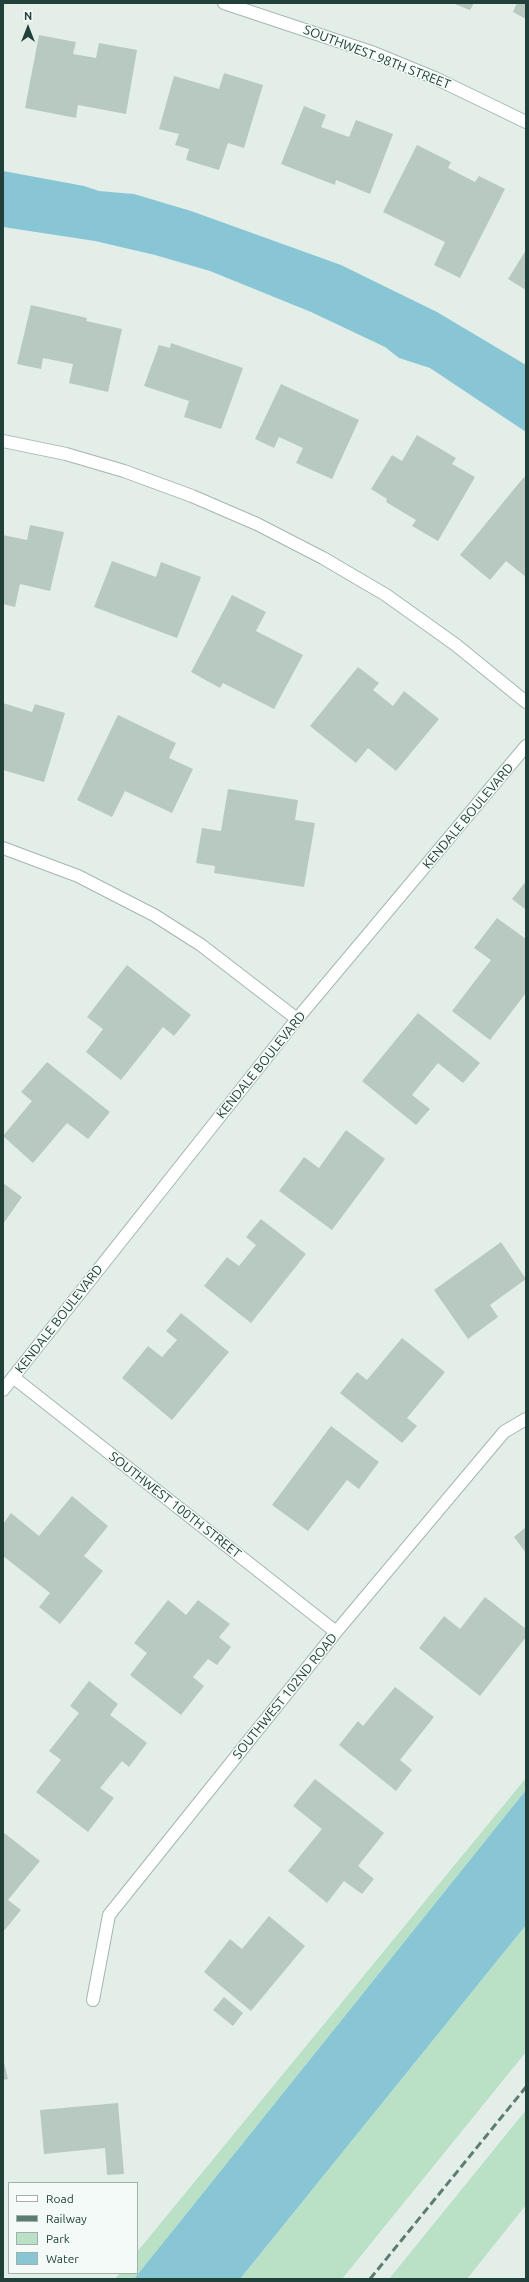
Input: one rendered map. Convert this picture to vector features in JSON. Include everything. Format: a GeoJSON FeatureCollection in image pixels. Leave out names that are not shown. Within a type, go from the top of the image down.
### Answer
{"type":"FeatureCollection","features":[{"type":"Feature","properties":{"kind":"street","name":"SOUTHWEST 98TH STREET"},"geometry":{"type":"LineString","coordinates":[[224,3],[374,53],[436,78],[526,122]]}},
{"type":"Feature","properties":{"kind":"street"},"geometry":{"type":"LineString","coordinates":[[3,441],[66,454],[124,471],[192,496],[257,524],[323,558],[386,595],[456,645],[526,702]]}},
{"type":"Feature","properties":{"kind":"street","name":"KENDALE BOULEVARD"},"geometry":{"type":"LineString","coordinates":[[3,1390],[297,1019],[526,746]]}},
{"type":"Feature","properties":{"kind":"street"},"geometry":{"type":"LineString","coordinates":[[3,848],[78,876],[154,915],[201,945],[297,1019]]}},
{"type":"Feature","properties":{"kind":"street","name":"SOUTHWEST 100TH STREET"},"geometry":{"type":"LineString","coordinates":[[13,1377],[336,1632]]}},
{"type":"Feature","properties":{"kind":"street","name":"SOUTHWEST 102ND ROAD"},"geometry":{"type":"LineString","coordinates":[[93,2000],[109,1915],[336,1632],[504,1432],[526,1419]]}},
{"type":"Feature","properties":{"kind":"green space"},"geometry":{"type":"Polygon","coordinates":[[[526,1778],[526,1790],[134,2279],[115,2279],[119,2274],[138,2274],[138,2251],[526,1778]]]}},
{"type":"Feature","properties":{"kind":"green space"},"geometry":{"type":"Polygon","coordinates":[[[526,1925],[526,2052],[342,2279],[240,2279],[526,1925]]]}},
{"type":"Feature","properties":{"kind":"green space"},"geometry":{"type":"Polygon","coordinates":[[[526,2110],[526,2205],[467,2279],[389,2279],[526,2110]]]}},
{"type":"Feature","properties":{"kind":"water"},"geometry":{"type":"Polygon","coordinates":[[[3,171],[84,186],[99,191],[134,194],[191,211],[341,265],[437,312],[526,365],[526,432],[430,368],[399,358],[385,347],[311,312],[210,271],[155,255],[95,241],[3,227],[3,171]]]}},
{"type":"Feature","properties":{"kind":"water"},"geometry":{"type":"Polygon","coordinates":[[[526,1790],[526,1925],[240,2279],[134,2279],[526,1790]]]}},
{"type":"Feature","properties":{"kind":"building"},"geometry":{"type":"Polygon","coordinates":[[[452,3],[474,3],[470,10],[452,3]]]}},
{"type":"Feature","properties":{"kind":"building"},"geometry":{"type":"Polygon","coordinates":[[[517,3],[526,3],[526,19],[513,12],[517,3]]]}},
{"type":"Feature","properties":{"kind":"building"},"geometry":{"type":"Polygon","coordinates":[[[39,35],[76,42],[73,54],[96,58],[99,43],[137,50],[126,114],[78,105],[76,118],[25,108],[39,35]]]}},
{"type":"Feature","properties":{"kind":"building"},"geometry":{"type":"Polygon","coordinates":[[[224,73],[263,85],[244,148],[228,143],[219,170],[186,160],[189,149],[175,145],[179,134],[159,129],[174,76],[219,89],[224,73]]]}},
{"type":"Feature","properties":{"kind":"building"},"geometry":{"type":"Polygon","coordinates":[[[304,106],[326,115],[321,127],[349,137],[356,120],[393,134],[370,194],[336,180],[335,185],[281,164],[304,106]]]}},
{"type":"Feature","properties":{"kind":"building"},"geometry":{"type":"Polygon","coordinates":[[[417,145],[451,162],[448,168],[475,182],[479,176],[505,189],[460,278],[434,265],[445,242],[383,212],[417,145]]]}},
{"type":"Feature","properties":{"kind":"building"},"geometry":{"type":"Polygon","coordinates":[[[526,250],[526,290],[508,279],[526,250]]]}},
{"type":"Feature","properties":{"kind":"building"},"geometry":{"type":"Polygon","coordinates":[[[31,305],[87,318],[86,321],[122,329],[108,392],[69,383],[73,364],[43,358],[41,369],[17,364],[31,305]]]}},
{"type":"Feature","properties":{"kind":"building"},"geometry":{"type":"Polygon","coordinates":[[[171,343],[243,368],[221,429],[184,417],[189,401],[144,386],[159,345],[170,348],[171,343]]]}},
{"type":"Feature","properties":{"kind":"building"},"geometry":{"type":"Polygon","coordinates":[[[281,384],[359,420],[332,479],[296,463],[303,448],[279,437],[274,448],[255,439],[281,384]]]}},
{"type":"Feature","properties":{"kind":"building"},"geometry":{"type":"Polygon","coordinates":[[[417,435],[456,458],[452,464],[475,477],[438,541],[412,526],[416,520],[386,502],[387,499],[371,489],[392,455],[402,461],[417,435]]]}},
{"type":"Feature","properties":{"kind":"building"},"geometry":{"type":"Polygon","coordinates":[[[524,477],[526,479],[526,577],[506,561],[490,580],[460,555],[524,477]]]}},
{"type":"Feature","properties":{"kind":"building"},"geometry":{"type":"Polygon","coordinates":[[[30,525],[64,532],[50,591],[20,584],[15,607],[3,604],[3,535],[27,540],[30,525]]]}},
{"type":"Feature","properties":{"kind":"building"},"geometry":{"type":"Polygon","coordinates":[[[112,561],[156,577],[161,562],[201,577],[177,638],[94,607],[112,561]]]}},
{"type":"Feature","properties":{"kind":"building"},"geometry":{"type":"Polygon","coordinates":[[[232,595],[266,612],[256,631],[303,655],[274,709],[223,683],[220,688],[191,672],[232,595]]]}},
{"type":"Feature","properties":{"kind":"building"},"geometry":{"type":"Polygon","coordinates":[[[358,667],[379,683],[373,690],[393,706],[404,691],[439,719],[396,771],[368,748],[356,763],[310,726],[358,667]]]}},
{"type":"Feature","properties":{"kind":"building"},"geometry":{"type":"Polygon","coordinates":[[[3,703],[32,712],[35,704],[65,713],[44,782],[3,770],[3,703]]]}},
{"type":"Feature","properties":{"kind":"building"},"geometry":{"type":"Polygon","coordinates":[[[118,715],[176,743],[169,758],[193,769],[172,813],[125,791],[112,817],[77,800],[118,715]]]}},
{"type":"Feature","properties":{"kind":"building"},"geometry":{"type":"Polygon","coordinates":[[[228,789],[298,800],[295,820],[315,823],[304,887],[214,873],[215,866],[196,863],[202,828],[221,831],[228,789]]]}},
{"type":"Feature","properties":{"kind":"building"},"geometry":{"type":"Polygon","coordinates":[[[526,881],[526,910],[512,899],[526,881]]]}},
{"type":"Feature","properties":{"kind":"building"},"geometry":{"type":"Polygon","coordinates":[[[497,918],[526,939],[526,993],[490,1040],[452,1011],[491,960],[474,948],[497,918]]]}},
{"type":"Feature","properties":{"kind":"building"},"geometry":{"type":"Polygon","coordinates":[[[127,965],[191,1015],[174,1036],[163,1027],[121,1080],[86,1052],[103,1029],[87,1017],[127,965]]]}},
{"type":"Feature","properties":{"kind":"building"},"geometry":{"type":"Polygon","coordinates":[[[418,1013],[480,1063],[463,1083],[438,1063],[412,1095],[430,1109],[416,1125],[362,1081],[418,1013]]]}},
{"type":"Feature","properties":{"kind":"building"},"geometry":{"type":"Polygon","coordinates":[[[47,1062],[110,1112],[88,1139],[67,1123],[33,1163],[3,1136],[32,1101],[21,1092],[47,1062]]]}},
{"type":"Feature","properties":{"kind":"building"},"geometry":{"type":"Polygon","coordinates":[[[346,1130],[385,1159],[332,1230],[279,1191],[304,1157],[319,1168],[346,1130]]]}},
{"type":"Feature","properties":{"kind":"building"},"geometry":{"type":"Polygon","coordinates":[[[3,1183],[22,1197],[3,1224],[3,1183]]]}},
{"type":"Feature","properties":{"kind":"building"},"geometry":{"type":"Polygon","coordinates":[[[261,1219],[306,1254],[251,1323],[204,1286],[227,1257],[239,1266],[256,1245],[246,1237],[261,1219]]]}},
{"type":"Feature","properties":{"kind":"building"},"geometry":{"type":"Polygon","coordinates":[[[501,1242],[526,1279],[490,1305],[498,1317],[468,1339],[434,1290],[501,1242]]]}},
{"type":"Feature","properties":{"kind":"building"},"geometry":{"type":"Polygon","coordinates":[[[181,1313],[229,1352],[172,1420],[122,1378],[148,1346],[162,1357],[177,1340],[166,1331],[181,1313]]]}},
{"type":"Feature","properties":{"kind":"building"},"geometry":{"type":"Polygon","coordinates":[[[402,1338],[445,1372],[407,1418],[417,1426],[402,1443],[340,1393],[357,1372],[367,1380],[402,1338]]]}},
{"type":"Feature","properties":{"kind":"building"},"geometry":{"type":"Polygon","coordinates":[[[331,1426],[379,1462],[359,1489],[347,1480],[308,1531],[272,1505],[331,1426]]]}},
{"type":"Feature","properties":{"kind":"building"},"geometry":{"type":"Polygon","coordinates":[[[72,1496],[108,1526],[84,1556],[103,1571],[60,1624],[39,1607],[50,1593],[3,1556],[3,1524],[11,1513],[39,1536],[72,1496]]]}},
{"type":"Feature","properties":{"kind":"building"},"geometry":{"type":"Polygon","coordinates":[[[526,1527],[526,1553],[514,1537],[526,1527]]]}},
{"type":"Feature","properties":{"kind":"building"},"geometry":{"type":"Polygon","coordinates":[[[485,1597],[526,1629],[526,1637],[480,1696],[419,1648],[444,1616],[460,1629],[485,1597]]]}},
{"type":"Feature","properties":{"kind":"building"},"geometry":{"type":"Polygon","coordinates":[[[168,1600],[186,1615],[198,1600],[230,1624],[219,1637],[231,1647],[217,1665],[208,1659],[193,1677],[204,1686],[181,1715],[130,1675],[147,1653],[134,1643],[168,1600]]]}},
{"type":"Feature","properties":{"kind":"building"},"geometry":{"type":"Polygon","coordinates":[[[89,1681],[118,1704],[110,1715],[147,1743],[129,1767],[122,1761],[100,1788],[114,1798],[88,1832],[36,1792],[61,1760],[49,1751],[79,1713],[70,1706],[89,1681]]]}},
{"type":"Feature","properties":{"kind":"building"},"geometry":{"type":"Polygon","coordinates":[[[395,1687],[434,1717],[400,1760],[412,1770],[396,1791],[339,1745],[358,1721],[363,1726],[395,1687]]]}},
{"type":"Feature","properties":{"kind":"building"},"geometry":{"type":"Polygon","coordinates":[[[315,1779],[384,1833],[358,1866],[374,1879],[362,1894],[344,1881],[327,1903],[288,1871],[322,1829],[293,1806],[315,1779]]]}},
{"type":"Feature","properties":{"kind":"building"},"geometry":{"type":"Polygon","coordinates":[[[3,1832],[40,1861],[8,1900],[21,1910],[3,1932],[3,1832]]]}},
{"type":"Feature","properties":{"kind":"building"},"geometry":{"type":"Polygon","coordinates":[[[269,1916],[305,1946],[251,2011],[204,1972],[230,1939],[242,1949],[269,1916]]]}},
{"type":"Feature","properties":{"kind":"building"},"geometry":{"type":"Polygon","coordinates":[[[224,1997],[243,2013],[233,2026],[213,2010],[224,1997]]]}},
{"type":"Feature","properties":{"kind":"building"},"geometry":{"type":"Polygon","coordinates":[[[3,2058],[8,2079],[3,2080],[3,2058]]]}},
{"type":"Feature","properties":{"kind":"building"},"geometry":{"type":"Polygon","coordinates":[[[118,2103],[124,2174],[107,2175],[105,2148],[44,2154],[40,2110],[118,2103]]]}},
{"type":"Feature","properties":{"kind":"railway"},"geometry":{"type":"LineString","coordinates":[[370,2279],[526,2087]]}}]}
